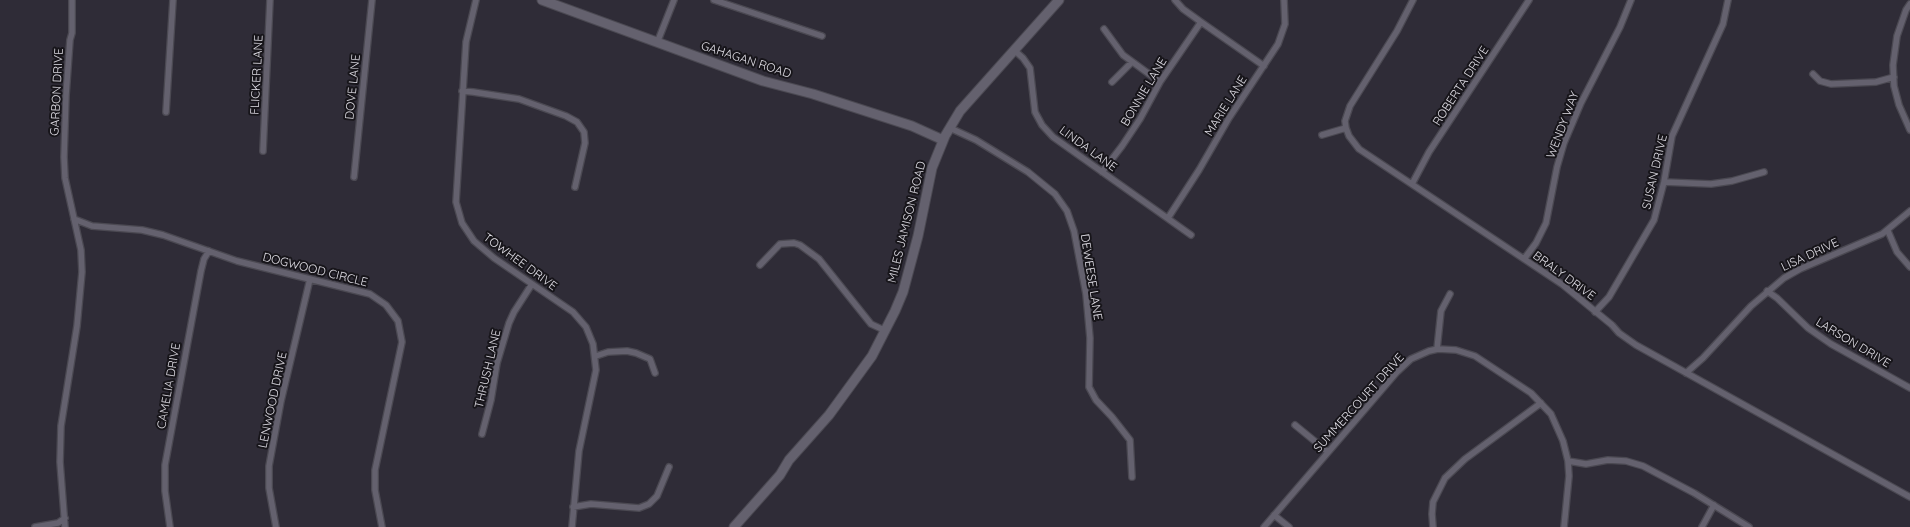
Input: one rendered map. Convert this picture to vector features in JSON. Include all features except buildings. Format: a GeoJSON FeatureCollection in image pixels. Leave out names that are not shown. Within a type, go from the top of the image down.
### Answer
{"type":"FeatureCollection","features":[{"type":"Feature","properties":{"kind":"main road","name":"GAHAGAN ROAD"},"geometry":{"type":"LineString","coordinates":[[542,0],[763,81],[813,94],[912,126],[943,140]]}},
{"type":"Feature","properties":{"kind":"main road","name":"MILES JAMISON ROAD"},"geometry":{"type":"LineString","coordinates":[[734,527],[780,475],[789,460],[854,383],[896,311],[909,273],[930,176],[943,140],[960,111],[1059,0]]}},
{"type":"Feature","properties":{"kind":"street","name":"GARBON DRIVE"},"geometry":{"type":"LineString","coordinates":[[72,0],[72,33],[66,95],[64,157],[66,185],[74,219]]}},
{"type":"Feature","properties":{"kind":"street"},"geometry":{"type":"LineString","coordinates":[[166,112],[173,0]]}},
{"type":"Feature","properties":{"kind":"street","name":"FLICKER LANE"},"geometry":{"type":"LineString","coordinates":[[263,150],[270,0]]}},
{"type":"Feature","properties":{"kind":"street","name":"DOVE LANE"},"geometry":{"type":"LineString","coordinates":[[354,177],[372,0]]}},
{"type":"Feature","properties":{"kind":"street","name":"TOWHEE DRIVE"},"geometry":{"type":"LineString","coordinates":[[476,0],[466,42],[456,186],[458,214],[468,234],[483,250],[577,316],[586,327],[590,336],[596,356],[594,380],[579,452],[572,527]]}},
{"type":"Feature","properties":{"kind":"street"},"geometry":{"type":"LineString","coordinates":[[657,43],[674,0]]}},
{"type":"Feature","properties":{"kind":"street"},"geometry":{"type":"LineString","coordinates":[[714,0],[822,36]]}},
{"type":"Feature","properties":{"kind":"street"},"geometry":{"type":"LineString","coordinates":[[1175,0],[1183,9],[1264,66]]}},
{"type":"Feature","properties":{"kind":"street","name":"MARIE LANE"},"geometry":{"type":"LineString","coordinates":[[1168,218],[1229,118],[1278,44],[1284,31],[1286,10],[1284,0]]}},
{"type":"Feature","properties":{"kind":"street"},"geometry":{"type":"LineString","coordinates":[[1322,135],[1346,128],[1350,106],[1397,32],[1412,0]]}},
{"type":"Feature","properties":{"kind":"street","name":"ROBERTA DRIVE"},"geometry":{"type":"LineString","coordinates":[[1412,184],[1429,152],[1529,0]]}},
{"type":"Feature","properties":{"kind":"street","name":"WENDY WAY"},"geometry":{"type":"LineString","coordinates":[[1524,259],[1536,243],[1546,223],[1558,167],[1568,134],[1603,58],[1620,27],[1631,0]]}},
{"type":"Feature","properties":{"kind":"street","name":"SUSAN DRIVE"},"geometry":{"type":"LineString","coordinates":[[1595,312],[1609,297],[1645,236],[1657,211],[1672,136],[1723,24],[1728,0]]}},
{"type":"Feature","properties":{"kind":"street"},"geometry":{"type":"LineString","coordinates":[[1910,4],[1897,36],[1893,65],[1899,104],[1910,130]]}},
{"type":"Feature","properties":{"kind":"street","name":"BONNIE LANE"},"geometry":{"type":"LineString","coordinates":[[1102,172],[1140,119],[1160,82],[1201,22]]}},
{"type":"Feature","properties":{"kind":"street"},"geometry":{"type":"LineString","coordinates":[[1104,29],[1121,52],[1160,82]]}},
{"type":"Feature","properties":{"kind":"street","name":"LINDA LANE"},"geometry":{"type":"LineString","coordinates":[[1014,50],[1030,68],[1033,104],[1042,125],[1053,136],[1191,236]]}},
{"type":"Feature","properties":{"kind":"street"},"geometry":{"type":"LineString","coordinates":[[1112,82],[1132,62]]}},
{"type":"Feature","properties":{"kind":"street"},"geometry":{"type":"LineString","coordinates":[[1813,74],[1820,81],[1831,84],[1876,82],[1894,78]]}},
{"type":"Feature","properties":{"kind":"street"},"geometry":{"type":"LineString","coordinates":[[462,92],[519,99],[566,116],[577,122],[584,132],[585,143],[575,186]]}},
{"type":"Feature","properties":{"kind":"street","name":"DEWEESE LANE"},"geometry":{"type":"LineString","coordinates":[[950,128],[976,140],[1028,172],[1055,194],[1067,212],[1074,231],[1086,294],[1090,338],[1089,387],[1096,400],[1130,440],[1132,477]]}},
{"type":"Feature","properties":{"kind":"street","name":"BRALY DRIVE"},"geometry":{"type":"LineString","coordinates":[[1346,128],[1349,136],[1359,149],[1563,285],[1636,345],[1910,497]]}},
{"type":"Feature","properties":{"kind":"street"},"geometry":{"type":"LineString","coordinates":[[1664,182],[1711,184],[1732,181],[1764,172]]}},
{"type":"Feature","properties":{"kind":"street","name":"LISA DRIVE"},"geometry":{"type":"LineString","coordinates":[[1686,373],[1703,358],[1767,291],[1784,278],[1800,269],[1888,231],[1910,211]]}},
{"type":"Feature","properties":{"kind":"street"},"geometry":{"type":"LineString","coordinates":[[66,527],[60,462],[61,426],[77,326],[82,272],[81,250],[74,219]]}},
{"type":"Feature","properties":{"kind":"street","name":"DOGWOOD CIRCLE"},"geometry":{"type":"LineString","coordinates":[[74,219],[92,226],[156,233],[237,261],[351,288],[378,298],[393,312],[401,331],[401,351],[390,393],[374,480],[382,527]]}},
{"type":"Feature","properties":{"kind":"street"},"geometry":{"type":"LineString","coordinates":[[1888,231],[1897,252],[1910,267]]}},
{"type":"Feature","properties":{"kind":"street"},"geometry":{"type":"LineString","coordinates":[[760,265],[780,244],[794,243],[800,245],[819,259],[871,324],[886,331]]}},
{"type":"Feature","properties":{"kind":"street","name":"CAMELIA DRIVE"},"geometry":{"type":"LineString","coordinates":[[170,527],[165,491],[165,465],[201,271],[209,251]]}},
{"type":"Feature","properties":{"kind":"street","name":"LENWOOD DRIVE"},"geometry":{"type":"LineString","coordinates":[[276,527],[269,488],[269,466],[281,401],[310,279]]}},
{"type":"Feature","properties":{"kind":"street","name":"THRUSH LANE"},"geometry":{"type":"LineString","coordinates":[[482,434],[491,400],[497,363],[509,323],[532,284]]}},
{"type":"Feature","properties":{"kind":"street","name":"LARSON DRIVE"},"geometry":{"type":"LineString","coordinates":[[1767,291],[1777,298],[1808,328],[1831,344],[1910,388]]}},
{"type":"Feature","properties":{"kind":"street"},"geometry":{"type":"LineString","coordinates":[[1436,349],[1441,311],[1450,294]]}},
{"type":"Feature","properties":{"kind":"street","name":"SUMMERCOURT DRIVE"},"geometry":{"type":"LineString","coordinates":[[1264,527],[1404,366],[1420,354],[1436,349],[1456,350],[1474,356],[1531,393],[1551,414],[1560,433],[1568,461],[1569,476],[1564,527]]}},
{"type":"Feature","properties":{"kind":"street"},"geometry":{"type":"LineString","coordinates":[[596,356],[608,352],[627,351],[636,353],[650,359],[654,373]]}},
{"type":"Feature","properties":{"kind":"street"},"geometry":{"type":"LineString","coordinates":[[1433,527],[1433,502],[1446,478],[1465,459],[1541,403]]}},
{"type":"Feature","properties":{"kind":"street"},"geometry":{"type":"LineString","coordinates":[[1295,425],[1328,452]]}},
{"type":"Feature","properties":{"kind":"street"},"geometry":{"type":"LineString","coordinates":[[1568,461],[1586,464],[1608,460],[1626,461],[1643,466],[1669,479],[1749,527]]}},
{"type":"Feature","properties":{"kind":"street"},"geometry":{"type":"LineString","coordinates":[[573,507],[591,504],[639,508],[653,501],[661,489],[669,467]]}},
{"type":"Feature","properties":{"kind":"street"},"geometry":{"type":"LineString","coordinates":[[1702,527],[1714,506]]}},
{"type":"Feature","properties":{"kind":"street"},"geometry":{"type":"LineString","coordinates":[[1274,515],[1288,527]]}},
{"type":"Feature","properties":{"kind":"street"},"geometry":{"type":"LineString","coordinates":[[35,527],[58,523],[65,518]]}}]}
